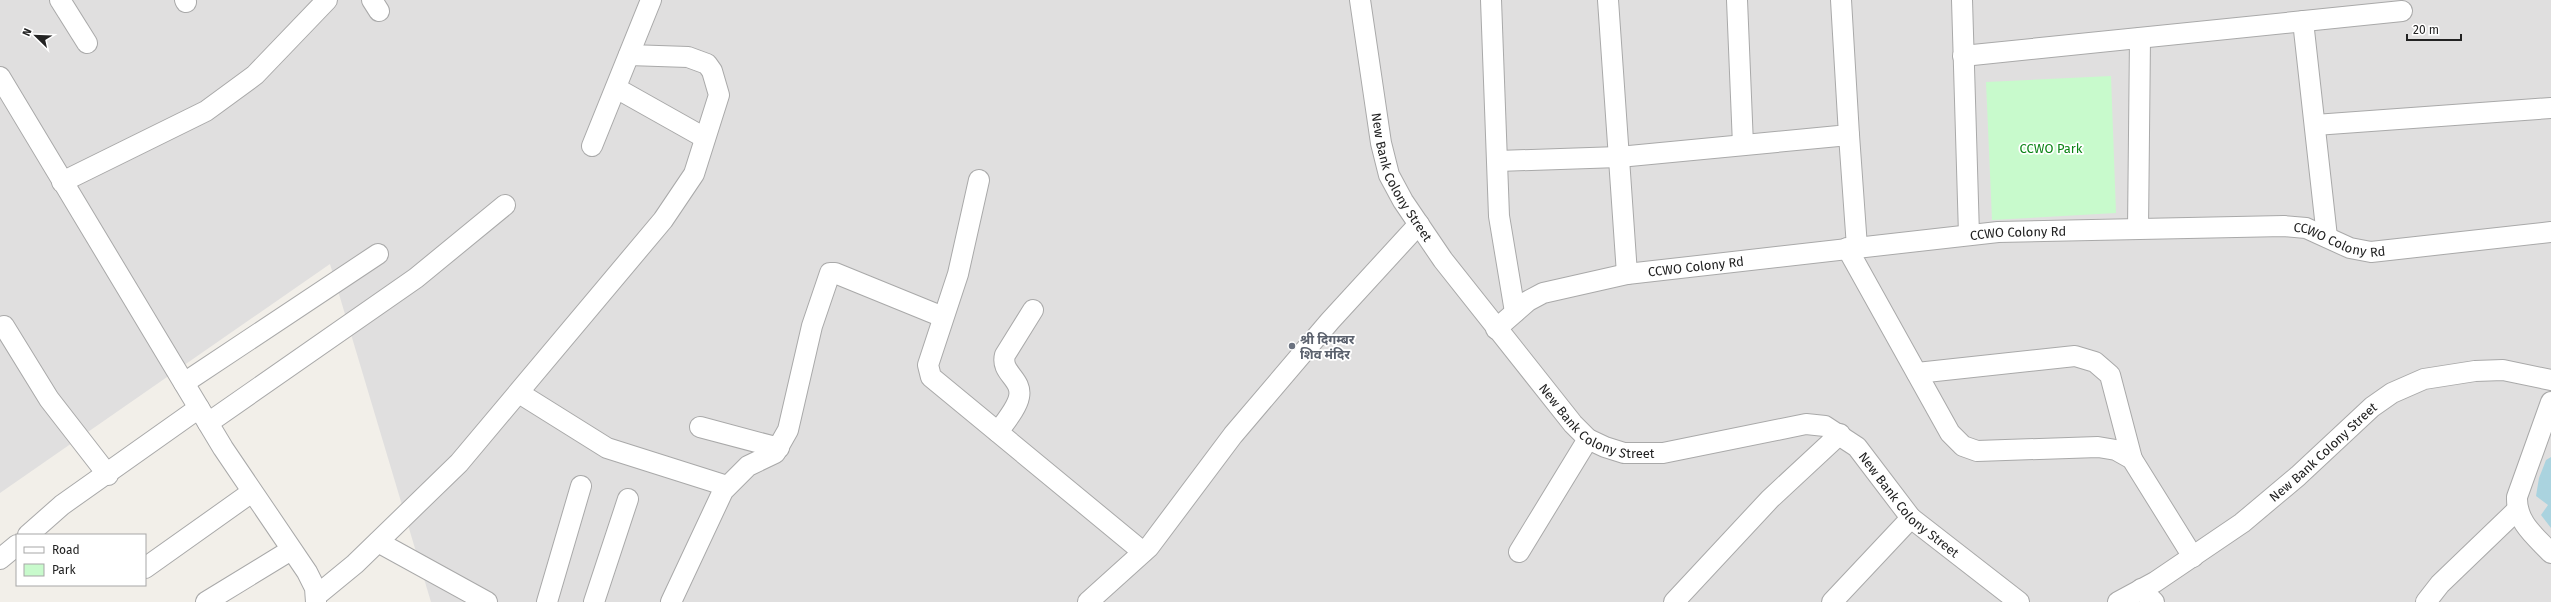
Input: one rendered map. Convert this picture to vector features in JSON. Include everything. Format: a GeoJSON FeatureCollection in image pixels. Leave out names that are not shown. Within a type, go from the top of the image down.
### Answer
{"type":"FeatureCollection","features":[{"type":"Feature","properties":{"kind":"street"},"geometry":{"type":"LineString","coordinates":[[60,0],[87,43]]}},
{"type":"Feature","properties":{"kind":"street"},"geometry":{"type":"LineString","coordinates":[[62,182],[206,111],[255,75],[327,0]]}},
{"type":"Feature","properties":{"kind":"street"},"geometry":{"type":"LineString","coordinates":[[592,146],[650,0]]}},
{"type":"Feature","properties":{"kind":"street","name":"New Bank Colony Street"},"geometry":{"type":"LineString","coordinates":[[1360,0],[1384,160],[1403,201],[1496,329],[1573,424],[1588,439],[1624,453],[1663,453],[1806,424],[1825,426],[1840,434],[1857,447],[1911,518],[2019,602]]}},
{"type":"Feature","properties":{"kind":"street"},"geometry":{"type":"LineString","coordinates":[[1491,0],[1499,222],[1515,312]]}},
{"type":"Feature","properties":{"kind":"street"},"geometry":{"type":"LineString","coordinates":[[1608,0],[1627,274]]}},
{"type":"Feature","properties":{"kind":"street"},"geometry":{"type":"LineString","coordinates":[[1737,0],[1743,145]]}},
{"type":"Feature","properties":{"kind":"street"},"geometry":{"type":"LineString","coordinates":[[1841,0],[1850,135],[1852,248],[1916,373],[1950,433],[1963,446],[1977,451],[2098,447],[2116,450],[2132,459]]}},
{"type":"Feature","properties":{"kind":"street"},"geometry":{"type":"LineString","coordinates":[[1962,0],[1969,235]]}},
{"type":"Feature","properties":{"kind":"street"},"geometry":{"type":"LineString","coordinates":[[1964,56],[2402,11]]}},
{"type":"Feature","properties":{"kind":"street"},"geometry":{"type":"LineString","coordinates":[[2303,21],[2327,237]]}},
{"type":"Feature","properties":{"kind":"street"},"geometry":{"type":"LineString","coordinates":[[2138,229],[2140,38]]}},
{"type":"Feature","properties":{"kind":"street"},"geometry":{"type":"LineString","coordinates":[[316,599],[378,542],[459,463],[663,220],[694,174],[719,95],[716,80],[707,64],[699,59],[677,56],[629,56]]}},
{"type":"Feature","properties":{"kind":"street"},"geometry":{"type":"LineString","coordinates":[[0,77],[203,416],[306,572],[314,588],[316,599]]}},
{"type":"Feature","properties":{"kind":"street"},"geometry":{"type":"LineString","coordinates":[[616,88],[705,138]]}},
{"type":"Feature","properties":{"kind":"street"},"geometry":{"type":"LineString","coordinates":[[2314,126],[2551,108]]}},
{"type":"Feature","properties":{"kind":"street"},"geometry":{"type":"LineString","coordinates":[[1498,161],[1619,157],[1850,135]]}},
{"type":"Feature","properties":{"kind":"street"},"geometry":{"type":"LineString","coordinates":[[979,180],[958,274],[928,365],[931,377],[1143,552]]}},
{"type":"Feature","properties":{"kind":"street"},"geometry":{"type":"LineString","coordinates":[[29,534],[62,505],[416,278],[505,205]]}},
{"type":"Feature","properties":{"kind":"street"},"geometry":{"type":"LineString","coordinates":[[1088,602],[1143,552],[1170,522],[1233,435],[1330,321],[1419,224]]}},
{"type":"Feature","properties":{"kind":"street","name":"CCWO Colony Rd"},"geometry":{"type":"LineString","coordinates":[[1496,329],[1528,301],[1543,294],[1627,274],[1969,235],[2006,232],[2284,226],[2306,228],[2350,248],[2371,252],[2551,232]]}},
{"type":"Feature","properties":{"kind":"street"},"geometry":{"type":"LineString","coordinates":[[184,383],[378,254]]}},
{"type":"Feature","properties":{"kind":"street"},"geometry":{"type":"LineString","coordinates":[[671,602],[710,517],[727,486],[748,466],[775,453],[788,430],[812,326],[830,273],[841,275],[943,317]]}},
{"type":"Feature","properties":{"kind":"street"},"geometry":{"type":"LineString","coordinates":[[998,432],[1019,398],[1020,391],[1018,383],[1005,368],[1003,362],[1005,355],[1033,310]]}},
{"type":"Feature","properties":{"kind":"street"},"geometry":{"type":"LineString","coordinates":[[4,326],[48,399],[108,475]]}},
{"type":"Feature","properties":{"kind":"street"},"geometry":{"type":"LineString","coordinates":[[1916,373],[2075,356],[2095,362],[2110,375],[2132,459],[2193,557]]}},
{"type":"Feature","properties":{"kind":"street","name":"New Bank Colony Street"},"geometry":{"type":"LineString","coordinates":[[2118,602],[2148,596],[2193,557],[2242,523],[2298,476],[2372,406],[2392,393],[2424,379],[2475,371],[2503,370],[2551,380]]}},
{"type":"Feature","properties":{"kind":"street"},"geometry":{"type":"LineString","coordinates":[[519,392],[608,448],[727,486]]}},
{"type":"Feature","properties":{"kind":"street"},"geometry":{"type":"LineString","coordinates":[[2551,402],[2517,497],[2517,510],[2522,521],[2551,554]]}},
{"type":"Feature","properties":{"kind":"street"},"geometry":{"type":"LineString","coordinates":[[700,427],[779,448]]}},
{"type":"Feature","properties":{"kind":"street"},"geometry":{"type":"LineString","coordinates":[[1674,602],[1770,499],[1840,434]]}},
{"type":"Feature","properties":{"kind":"street"},"geometry":{"type":"LineString","coordinates":[[1519,552],[1588,439]]}},
{"type":"Feature","properties":{"kind":"street"},"geometry":{"type":"LineString","coordinates":[[547,602],[581,486]]}},
{"type":"Feature","properties":{"kind":"street"},"geometry":{"type":"LineString","coordinates":[[146,567],[252,492]]}},
{"type":"Feature","properties":{"kind":"street"},"geometry":{"type":"LineString","coordinates":[[594,602],[628,499]]}},
{"type":"Feature","properties":{"kind":"street"},"geometry":{"type":"LineString","coordinates":[[2426,602],[2440,584],[2517,510]]}},
{"type":"Feature","properties":{"kind":"street"},"geometry":{"type":"LineString","coordinates":[[1832,602],[1911,518]]}},
{"type":"Feature","properties":{"kind":"street"},"geometry":{"type":"LineString","coordinates":[[378,542],[487,602]]}},
{"type":"Feature","properties":{"kind":"street"},"geometry":{"type":"LineString","coordinates":[[0,559],[16,546]]}},
{"type":"Feature","properties":{"kind":"street"},"geometry":{"type":"LineString","coordinates":[[206,602],[291,550]]}},
{"type":"Feature","properties":{"kind":"shaded area"},"geometry":{"type":"Polygon","coordinates":[[[0,0],[2551,0],[2551,602],[431,602],[330,264],[0,493],[0,0]]]}},
{"type":"Feature","properties":{"kind":"green space","name":"CCWO Park"},"geometry":{"type":"Polygon","coordinates":[[[2111,76],[2116,213],[1992,220],[1986,82],[2111,76]]]}},
{"type":"Feature","properties":{"kind":"water"},"geometry":{"type":"Polygon","coordinates":[[[2551,457],[2551,528],[2541,515],[2548,505],[2536,496],[2539,478],[2546,460],[2551,457]]]}},
{"type":"Feature","properties":{"kind":"place","name":"श्री दिगम्बर शिव मंदिर"},"geometry":{"type":"Point","coordinates":[1292,346]}}]}
